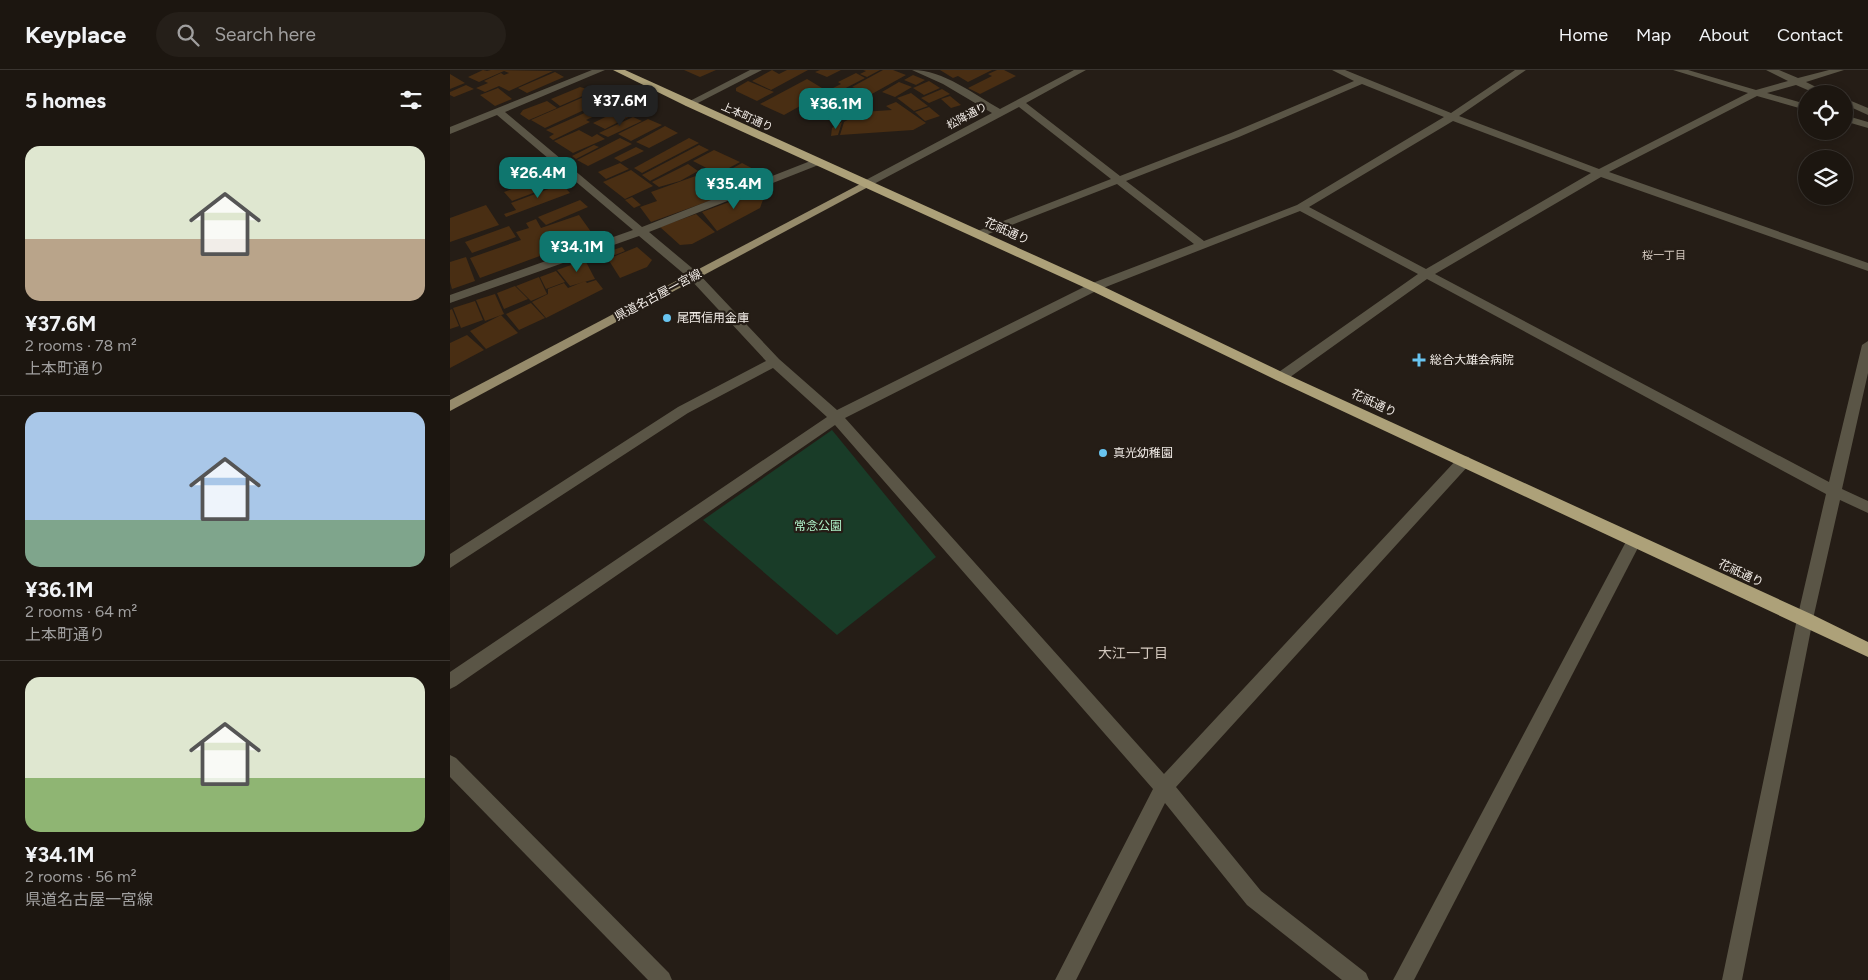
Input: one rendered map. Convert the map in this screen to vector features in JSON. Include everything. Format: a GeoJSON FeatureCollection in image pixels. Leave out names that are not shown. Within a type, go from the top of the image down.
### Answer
{"type":"FeatureCollection","features":[{"type":"Feature","properties":{"kind":"highway","name":"上本町通り"},"geometry":{"type":"LineString","coordinates":[[618,70],[866,184]]}},
{"type":"Feature","properties":{"kind":"highway","name":"花祇通り"},"geometry":{"type":"LineString","coordinates":[[866,184],[1094,287],[1281,377],[1805,618],[1868,650]]}},
{"type":"Feature","properties":{"kind":"main road","name":"県道名古屋一宮線"},"geometry":{"type":"LineString","coordinates":[[450,406],[866,184]]}},
{"type":"Feature","properties":{"kind":"street"},"geometry":{"type":"LineString","coordinates":[[450,131],[600,70]]}},
{"type":"Feature","properties":{"kind":"street"},"geometry":{"type":"LineString","coordinates":[[689,104],[757,70]]}},
{"type":"Feature","properties":{"kind":"street"},"geometry":{"type":"LineString","coordinates":[[917,70],[946,82],[999,113]]}},
{"type":"Feature","properties":{"kind":"street","name":"松降通り"},"geometry":{"type":"LineString","coordinates":[[866,184],[1081,70]]}},
{"type":"Feature","properties":{"kind":"street"},"geometry":{"type":"LineString","coordinates":[[1336,70],[1599,173],[1868,267]]}},
{"type":"Feature","properties":{"kind":"street"},"geometry":{"type":"LineString","coordinates":[[450,681],[836,417],[1094,287],[1301,207],[1452,117],[1521,70]]}},
{"type":"Feature","properties":{"kind":"street"},"geometry":{"type":"LineString","coordinates":[[1678,70],[1798,105]]}},
{"type":"Feature","properties":{"kind":"street"},"geometry":{"type":"LineString","coordinates":[[1771,70],[1805,85]]}},
{"type":"Feature","properties":{"kind":"street"},"geometry":{"type":"LineString","coordinates":[[1281,377],[1426,274],[1599,173],[1755,92],[1839,70]]}},
{"type":"Feature","properties":{"kind":"street"},"geometry":{"type":"LineString","coordinates":[[979,234],[1236,135],[1361,80]]}},
{"type":"Feature","properties":{"kind":"street"},"geometry":{"type":"LineString","coordinates":[[1019,102],[1202,245]]}},
{"type":"Feature","properties":{"kind":"street"},"geometry":{"type":"LineString","coordinates":[[1853,106],[1868,112]]}},
{"type":"Feature","properties":{"kind":"street"},"geometry":{"type":"LineString","coordinates":[[498,112],[694,276],[774,362],[836,417],[1164,787],[1254,898],[1358,980]]}},
{"type":"Feature","properties":{"kind":"street"},"geometry":{"type":"LineString","coordinates":[[1853,121],[1868,126]]}},
{"type":"Feature","properties":{"kind":"street"},"geometry":{"type":"LineString","coordinates":[[450,300],[641,231],[817,162]]}},
{"type":"Feature","properties":{"kind":"street"},"geometry":{"type":"LineString","coordinates":[[1301,207],[1868,508]]}},
{"type":"Feature","properties":{"kind":"street"},"geometry":{"type":"LineString","coordinates":[[1732,980],[1805,618],[1868,345]]}},
{"type":"Feature","properties":{"kind":"street"},"geometry":{"type":"LineString","coordinates":[[450,562],[684,410],[774,362]]}},
{"type":"Feature","properties":{"kind":"street"},"geometry":{"type":"LineString","coordinates":[[1065,980],[1164,787],[1464,461]]}},
{"type":"Feature","properties":{"kind":"street"},"geometry":{"type":"LineString","coordinates":[[1403,980],[1634,540]]}},
{"type":"Feature","properties":{"kind":"street"},"geometry":{"type":"LineString","coordinates":[[450,764],[662,980]]}},
{"type":"Feature","properties":{"kind":"green space","name":"常念公園"},"geometry":{"type":"Polygon","coordinates":[[[832,430],[936,557],[837,635],[703,520],[832,430]]]}},
{"type":"Feature","properties":{"kind":"building"},"geometry":{"type":"Polygon","coordinates":[[[483,70],[553,71],[509,91],[499,86],[485,92],[476,88],[488,83],[484,81],[501,73],[504,75],[509,73],[504,71],[479,82],[468,77],[483,70]]]}},
{"type":"Feature","properties":{"kind":"building"},"geometry":{"type":"Polygon","coordinates":[[[684,70],[716,70],[700,77],[684,70]]]}},
{"type":"Feature","properties":{"kind":"building"},"geometry":{"type":"Polygon","coordinates":[[[772,70],[779,74],[787,70],[808,70],[771,90],[752,81],[772,70]]]}},
{"type":"Feature","properties":{"kind":"building"},"geometry":{"type":"Polygon","coordinates":[[[820,70],[841,70],[827,77],[815,72],[820,70]]]}},
{"type":"Feature","properties":{"kind":"building"},"geometry":{"type":"Polygon","coordinates":[[[863,70],[880,70],[867,77],[860,74],[866,71],[863,70]]]}},
{"type":"Feature","properties":{"kind":"building"},"geometry":{"type":"Polygon","coordinates":[[[883,70],[893,70],[906,75],[859,99],[846,93],[855,88],[852,87],[883,70]]]}},
{"type":"Feature","properties":{"kind":"building"},"geometry":{"type":"Polygon","coordinates":[[[940,70],[992,70],[968,82],[958,76],[953,78],[940,70]]]}},
{"type":"Feature","properties":{"kind":"building"},"geometry":{"type":"Polygon","coordinates":[[[997,70],[1004,70],[1016,76],[980,94],[968,88],[992,76],[988,74],[997,70]]]}},
{"type":"Feature","properties":{"kind":"building"},"geometry":{"type":"Polygon","coordinates":[[[555,72],[564,77],[527,93],[518,88],[555,72]]]}},
{"type":"Feature","properties":{"kind":"building"},"geometry":{"type":"Polygon","coordinates":[[[856,73],[865,78],[840,91],[833,88],[841,84],[838,82],[856,73]]]}},
{"type":"Feature","properties":{"kind":"building"},"geometry":{"type":"Polygon","coordinates":[[[450,74],[465,83],[450,89],[450,74]]]}},
{"type":"Feature","properties":{"kind":"building"},"geometry":{"type":"Polygon","coordinates":[[[913,75],[925,80],[916,85],[904,80],[913,75]]]}},
{"type":"Feature","properties":{"kind":"building"},"geometry":{"type":"Polygon","coordinates":[[[807,79],[827,91],[784,115],[760,104],[807,79]]]}},
{"type":"Feature","properties":{"kind":"building"},"geometry":{"type":"Polygon","coordinates":[[[748,81],[774,92],[757,101],[736,91],[736,88],[748,81]]]}},
{"type":"Feature","properties":{"kind":"building"},"geometry":{"type":"Polygon","coordinates":[[[929,81],[940,88],[924,95],[913,88],[929,81]]]}},
{"type":"Feature","properties":{"kind":"building"},"geometry":{"type":"Polygon","coordinates":[[[899,82],[912,87],[895,97],[882,92],[899,82]]]}},
{"type":"Feature","properties":{"kind":"building"},"geometry":{"type":"Polygon","coordinates":[[[466,85],[474,89],[454,97],[450,95],[450,92],[466,85]]]}},
{"type":"Feature","properties":{"kind":"building"},"geometry":{"type":"Polygon","coordinates":[[[580,87],[594,91],[560,106],[551,99],[580,87]]]}},
{"type":"Feature","properties":{"kind":"building"},"geometry":{"type":"Polygon","coordinates":[[[498,88],[512,99],[495,106],[480,95],[498,88]]]}},
{"type":"Feature","properties":{"kind":"building"},"geometry":{"type":"Polygon","coordinates":[[[942,89],[950,94],[929,103],[921,98],[942,89]]]}},
{"type":"Feature","properties":{"kind":"building"},"geometry":{"type":"Polygon","coordinates":[[[595,92],[608,99],[545,128],[531,120],[595,92]]]}},
{"type":"Feature","properties":{"kind":"building"},"geometry":{"type":"Polygon","coordinates":[[[911,93],[928,106],[914,111],[897,98],[911,93]]]}},
{"type":"Feature","properties":{"kind":"building"},"geometry":{"type":"Polygon","coordinates":[[[950,96],[961,105],[951,108],[941,99],[950,96]]]}},
{"type":"Feature","properties":{"kind":"building"},"geometry":{"type":"Polygon","coordinates":[[[614,100],[624,105],[603,115],[599,114],[586,120],[590,122],[553,140],[549,137],[554,134],[546,130],[614,100]]]}},
{"type":"Feature","properties":{"kind":"building"},"geometry":{"type":"Polygon","coordinates":[[[547,101],[557,108],[529,120],[520,114],[523,110],[547,101]]]}},
{"type":"Feature","properties":{"kind":"building"},"geometry":{"type":"Polygon","coordinates":[[[896,102],[926,123],[913,130],[840,135],[844,122],[862,112],[892,110],[886,106],[896,102]]]}},
{"type":"Feature","properties":{"kind":"building"},"geometry":{"type":"Polygon","coordinates":[[[626,107],[638,112],[605,129],[593,123],[626,107]]]}},
{"type":"Feature","properties":{"kind":"building"},"geometry":{"type":"Polygon","coordinates":[[[858,107],[862,109],[848,116],[843,114],[858,107]]]}},
{"type":"Feature","properties":{"kind":"building"},"geometry":{"type":"Polygon","coordinates":[[[929,107],[940,116],[925,121],[915,112],[929,107]]]}},
{"type":"Feature","properties":{"kind":"building"},"geometry":{"type":"Polygon","coordinates":[[[633,117],[642,121],[608,137],[599,133],[633,117]]]}},
{"type":"Feature","properties":{"kind":"building"},"geometry":{"type":"Polygon","coordinates":[[[648,119],[662,125],[631,141],[618,134],[648,119]]]}},
{"type":"Feature","properties":{"kind":"building"},"geometry":{"type":"Polygon","coordinates":[[[842,122],[838,135],[831,136],[832,128],[842,122]]]}},
{"type":"Feature","properties":{"kind":"building"},"geometry":{"type":"Polygon","coordinates":[[[665,126],[678,133],[649,148],[636,142],[665,126]]]}},
{"type":"Feature","properties":{"kind":"building"},"geometry":{"type":"Polygon","coordinates":[[[579,130],[592,137],[597,134],[605,139],[573,153],[554,141],[579,130]]]}},
{"type":"Feature","properties":{"kind":"building"},"geometry":{"type":"Polygon","coordinates":[[[620,138],[632,144],[588,166],[577,160],[620,138]]]}},
{"type":"Feature","properties":{"kind":"building"},"geometry":{"type":"Polygon","coordinates":[[[689,138],[699,143],[642,173],[634,168],[689,138]]]}},
{"type":"Feature","properties":{"kind":"building"},"geometry":{"type":"Polygon","coordinates":[[[594,145],[599,147],[576,159],[572,156],[594,145]]]}},
{"type":"Feature","properties":{"kind":"building"},"geometry":{"type":"Polygon","coordinates":[[[699,145],[709,150],[650,181],[642,175],[699,145]]]}},
{"type":"Feature","properties":{"kind":"building"},"geometry":{"type":"Polygon","coordinates":[[[636,147],[644,151],[621,162],[614,158],[636,147]]]}},
{"type":"Feature","properties":{"kind":"building"},"geometry":{"type":"Polygon","coordinates":[[[714,150],[740,162],[718,174],[693,161],[714,150]]]}},
{"type":"Feature","properties":{"kind":"building"},"geometry":{"type":"Polygon","coordinates":[[[620,163],[629,169],[606,179],[598,172],[620,163]]]}},
{"type":"Feature","properties":{"kind":"building"},"geometry":{"type":"Polygon","coordinates":[[[742,163],[765,175],[763,180],[725,194],[713,179],[742,163]]]}},
{"type":"Feature","properties":{"kind":"building"},"geometry":{"type":"Polygon","coordinates":[[[688,164],[698,171],[680,181],[659,187],[652,182],[688,164]]]}},
{"type":"Feature","properties":{"kind":"building"},"geometry":{"type":"Polygon","coordinates":[[[631,170],[653,186],[625,199],[603,182],[631,170]]]}},
{"type":"Feature","properties":{"kind":"building"},"geometry":{"type":"Polygon","coordinates":[[[704,173],[723,196],[651,222],[640,207],[657,201],[651,192],[704,173]]]}},
{"type":"Feature","properties":{"kind":"building"},"geometry":{"type":"Polygon","coordinates":[[[548,175],[557,184],[512,201],[504,192],[548,175]]]}},
{"type":"Feature","properties":{"kind":"building"},"geometry":{"type":"Polygon","coordinates":[[[562,184],[570,193],[506,217],[504,214],[516,210],[511,203],[562,184]]]}},
{"type":"Feature","properties":{"kind":"building"},"geometry":{"type":"Polygon","coordinates":[[[759,191],[764,197],[760,208],[717,231],[702,212],[759,191]]]}},
{"type":"Feature","properties":{"kind":"building"},"geometry":{"type":"Polygon","coordinates":[[[632,197],[641,205],[634,208],[625,200],[632,197]]]}},
{"type":"Feature","properties":{"kind":"building"},"geometry":{"type":"Polygon","coordinates":[[[580,200],[588,207],[546,225],[538,217],[580,200]]]}},
{"type":"Feature","properties":{"kind":"building"},"geometry":{"type":"Polygon","coordinates":[[[486,205],[499,225],[450,242],[450,218],[486,205]]]}},
{"type":"Feature","properties":{"kind":"building"},"geometry":{"type":"Polygon","coordinates":[[[696,214],[715,232],[692,244],[680,245],[660,227],[696,214]]]}},
{"type":"Feature","properties":{"kind":"building"},"geometry":{"type":"Polygon","coordinates":[[[579,215],[594,236],[480,278],[470,258],[521,240],[516,232],[529,228],[526,223],[536,219],[541,228],[579,215]]]}},
{"type":"Feature","properties":{"kind":"building"},"geometry":{"type":"Polygon","coordinates":[[[509,226],[516,237],[472,253],[465,242],[509,226]]]}},
{"type":"Feature","properties":{"kind":"building"},"geometry":{"type":"Polygon","coordinates":[[[622,247],[625,251],[610,257],[607,252],[622,247]]]}},
{"type":"Feature","properties":{"kind":"building"},"geometry":{"type":"Polygon","coordinates":[[[637,247],[652,260],[647,267],[620,278],[608,259],[637,247]]]}},
{"type":"Feature","properties":{"kind":"building"},"geometry":{"type":"Polygon","coordinates":[[[466,257],[475,281],[452,289],[450,262],[466,257]]]}},
{"type":"Feature","properties":{"kind":"building"},"geometry":{"type":"Polygon","coordinates":[[[585,260],[595,279],[570,286],[557,270],[585,260]]]}},
{"type":"Feature","properties":{"kind":"building"},"geometry":{"type":"Polygon","coordinates":[[[556,271],[565,282],[546,289],[540,277],[556,271]]]}},
{"type":"Feature","properties":{"kind":"building"},"geometry":{"type":"Polygon","coordinates":[[[539,277],[547,294],[531,301],[516,286],[539,277]]]}},
{"type":"Feature","properties":{"kind":"building"},"geometry":{"type":"Polygon","coordinates":[[[596,280],[603,289],[546,318],[532,302],[548,294],[548,289],[564,283],[568,288],[585,281],[587,283],[596,280]]]}},
{"type":"Feature","properties":{"kind":"building"},"geometry":{"type":"Polygon","coordinates":[[[515,286],[528,299],[504,309],[497,293],[515,286]]]}},
{"type":"Feature","properties":{"kind":"building"},"geometry":{"type":"Polygon","coordinates":[[[495,294],[504,314],[485,321],[476,300],[495,294]]]}},
{"type":"Feature","properties":{"kind":"building"},"geometry":{"type":"Polygon","coordinates":[[[475,301],[483,320],[461,328],[453,308],[475,301]]]}},
{"type":"Feature","properties":{"kind":"building"},"geometry":{"type":"Polygon","coordinates":[[[531,303],[545,318],[519,330],[506,314],[531,303]]]}},
{"type":"Feature","properties":{"kind":"building"},"geometry":{"type":"Polygon","coordinates":[[[452,309],[459,326],[450,329],[450,310],[452,309]]]}},
{"type":"Feature","properties":{"kind":"building"},"geometry":{"type":"Polygon","coordinates":[[[501,315],[518,333],[486,349],[470,331],[501,315]]]}},
{"type":"Feature","properties":{"kind":"building"},"geometry":{"type":"Polygon","coordinates":[[[467,335],[484,350],[450,368],[450,343],[467,335]]]}},
{"type":"Feature","properties":{"kind":"place","name":"尾西信用金庫"},"geometry":{"type":"Point","coordinates":[667,318]}},
{"type":"Feature","properties":{"kind":"place","name":"総合大雄会病院"},"geometry":{"type":"Point","coordinates":[1419,360]}},
{"type":"Feature","properties":{"kind":"place","name":"真光幼稚園"},"geometry":{"type":"Point","coordinates":[1103,453]}},
{"type":"Feature","properties":{"kind":"district","name":"桜一丁目"},"geometry":{"type":"Point","coordinates":[1664,255]}},
{"type":"Feature","properties":{"kind":"district","name":"大江一丁目"},"geometry":{"type":"Point","coordinates":[1133,653]}}]}
